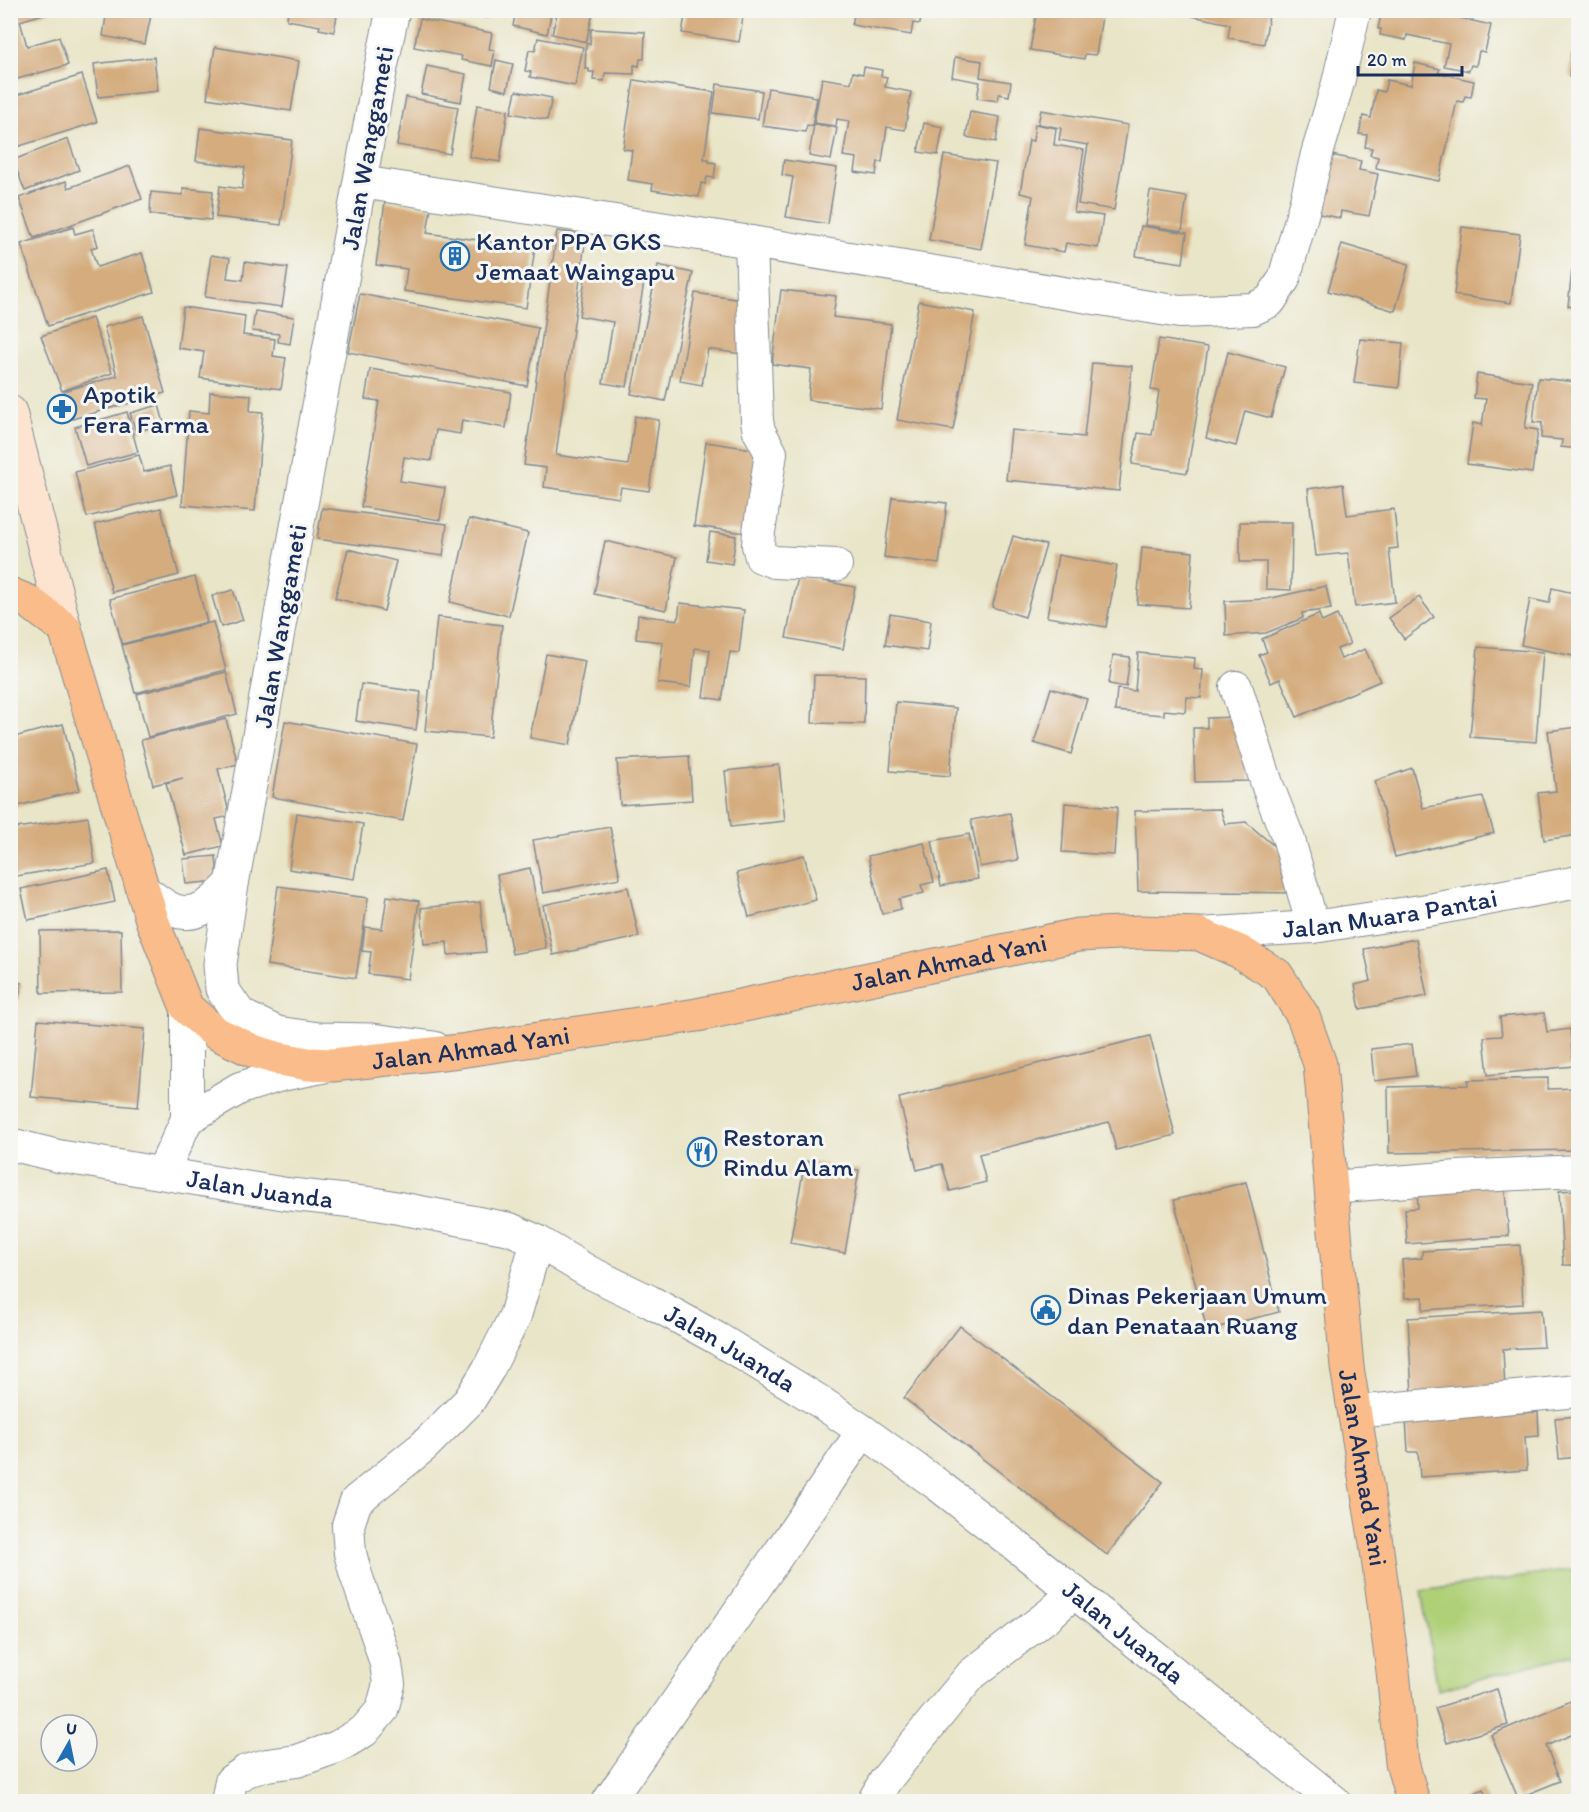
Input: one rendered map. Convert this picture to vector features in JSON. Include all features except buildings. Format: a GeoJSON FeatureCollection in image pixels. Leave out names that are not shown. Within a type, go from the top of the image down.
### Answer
{"type":"FeatureCollection","features":[{"type":"Feature","properties":{"kind":"highway"},"geometry":{"type":"LineString","coordinates":[[10,594],[29,602],[65,629]]}},
{"type":"Feature","properties":{"kind":"highway","name":"Jalan Ahmad Yani"},"geometry":{"type":"LineString","coordinates":[[65,629],[152,920],[187,1008],[216,1033],[253,1052],[308,1064],[333,1065],[460,1051],[697,1015],[1078,935],[1141,932],[1199,934],[1240,952],[1277,975],[1303,1016],[1320,1065],[1347,1367],[1377,1555],[1393,1671],[1402,1762],[1413,1802]]}},
{"type":"Feature","properties":{"kind":"main road"},"geometry":{"type":"LineString","coordinates":[[10,412],[65,629]]}},
{"type":"Feature","properties":{"kind":"street","name":"Jalan Wanggameti"},"geometry":{"type":"LineString","coordinates":[[393,10],[223,934],[220,972],[222,989],[240,1015],[277,1033],[319,1039],[372,1040],[460,1051]]}},
{"type":"Feature","properties":{"kind":"street"},"geometry":{"type":"LineString","coordinates":[[361,182],[751,242],[1180,312],[1253,309],[1270,301],[1284,279],[1356,10]]}},
{"type":"Feature","properties":{"kind":"street"},"geometry":{"type":"LineString","coordinates":[[751,242],[757,421],[759,431],[771,453],[759,532],[761,557],[774,562],[836,565]]}},
{"type":"Feature","properties":{"kind":"street"},"geometry":{"type":"LineString","coordinates":[[1236,687],[1268,787],[1289,840],[1313,927]]}},
{"type":"Feature","properties":{"kind":"street","name":"Jalan Muara Pantai"},"geometry":{"type":"LineString","coordinates":[[1199,934],[1313,927],[1434,909],[1578,882]]}},
{"type":"Feature","properties":{"kind":"street"},"geometry":{"type":"LineString","coordinates":[[143,890],[162,906],[177,912],[190,913],[207,906],[232,884]]}},
{"type":"Feature","properties":{"kind":"street"},"geometry":{"type":"LineString","coordinates":[[162,1173],[187,1119],[187,1008]]}},
{"type":"Feature","properties":{"kind":"street"},"geometry":{"type":"LineString","coordinates":[[187,1119],[240,1088],[281,1075],[333,1065]]}},
{"type":"Feature","properties":{"kind":"street","name":"Jalan Juanda"},"geometry":{"type":"LineString","coordinates":[[10,1144],[58,1156],[286,1194],[377,1204],[510,1229],[537,1241],[589,1272],[649,1301],[718,1339],[819,1401],[862,1431],[938,1485],[1335,1802]]}},
{"type":"Feature","properties":{"kind":"street"},"geometry":{"type":"LineString","coordinates":[[1331,1187],[1578,1171]]}},
{"type":"Feature","properties":{"kind":"street"},"geometry":{"type":"LineString","coordinates":[[227,1802],[231,1781],[246,1771],[297,1761],[337,1747],[364,1731],[382,1710],[389,1684],[386,1664],[350,1553],[348,1525],[353,1509],[356,1501],[424,1446],[469,1401],[488,1370],[514,1316],[537,1241]]}},
{"type":"Feature","properties":{"kind":"street"},"geometry":{"type":"LineString","coordinates":[[1355,1412],[1578,1391]]}},
{"type":"Feature","properties":{"kind":"street"},"geometry":{"type":"LineString","coordinates":[[608,1802],[862,1431]]}},
{"type":"Feature","properties":{"kind":"street"},"geometry":{"type":"LineString","coordinates":[[873,1802],[885,1781],[972,1674],[1050,1614],[1074,1592]]}},
{"type":"Feature","properties":{"kind":"green space"},"geometry":{"type":"Polygon","coordinates":[[[1578,1569],[1578,1653],[1438,1690],[1421,1591],[1578,1569]]]}},
{"type":"Feature","properties":{"kind":"place","name":"Kantor PPA GKS Jemaat Waingapu"},"geometry":{"type":"Point","coordinates":[455,256]}},
{"type":"Feature","properties":{"kind":"place","name":"Apotik Fera Farma"},"geometry":{"type":"Point","coordinates":[62,409]}},
{"type":"Feature","properties":{"kind":"place","name":"Restoran Rindu Alam"},"geometry":{"type":"Point","coordinates":[702,1152]}},
{"type":"Feature","properties":{"kind":"place","name":"Dinas Pekerjaan Umum dan Penataan Ruang"},"geometry":{"type":"Point","coordinates":[1046,1310]}}]}
